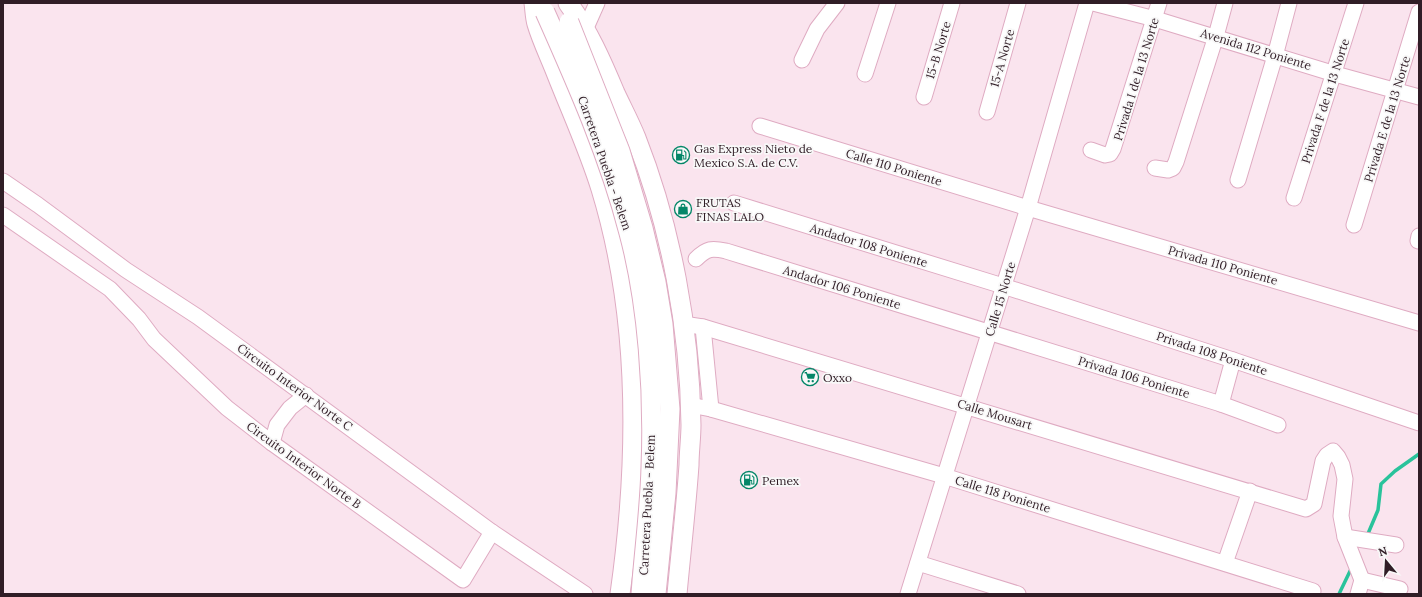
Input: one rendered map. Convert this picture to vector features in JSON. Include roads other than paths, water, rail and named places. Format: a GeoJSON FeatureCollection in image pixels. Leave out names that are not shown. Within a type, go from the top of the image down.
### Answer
{"type":"FeatureCollection","features":[{"type":"Feature","properties":{"kind":"main road","name":"Carretera Puebla - Belem"},"geometry":{"type":"LineString","coordinates":[[562,3],[577,26],[620,151],[643,228],[656,282],[663,324],[670,409],[666,493],[656,594]]}},
{"type":"Feature","properties":{"kind":"main road"},"geometry":{"type":"LineString","coordinates":[[568,3],[579,18],[577,26],[602,63],[636,138],[655,195],[668,243],[683,324],[691,425],[677,594]]}},
{"type":"Feature","properties":{"kind":"main road","name":"Carretera Puebla - Belem"},"geometry":{"type":"LineString","coordinates":[[540,6],[594,126],[629,234],[640,286],[648,355],[651,425],[651,468],[641,594]]}},
{"type":"Feature","properties":{"kind":"main road"},"geometry":{"type":"LineString","coordinates":[[540,6],[537,24],[601,189],[623,283],[631,347],[634,422],[630,494],[620,594]]}},
{"type":"Feature","properties":{"kind":"main road"},"geometry":{"type":"LineString","coordinates":[[624,555],[638,566],[647,570],[655,571],[679,565]]}},
{"type":"Feature","properties":{"kind":"street"},"geometry":{"type":"LineString","coordinates":[[577,26],[597,3]]}},
{"type":"Feature","properties":{"kind":"street"},"geometry":{"type":"LineString","coordinates":[[802,60],[817,29],[837,3]]}},
{"type":"Feature","properties":{"kind":"street"},"geometry":{"type":"LineString","coordinates":[[865,74],[888,3]]}},
{"type":"Feature","properties":{"kind":"street","name":"15-B Norte"},"geometry":{"type":"LineString","coordinates":[[924,97],[952,3]]}},
{"type":"Feature","properties":{"kind":"street","name":"15-A Norte"},"geometry":{"type":"LineString","coordinates":[[987,112],[1018,3]]}},
{"type":"Feature","properties":{"kind":"street","name":"Calle 15 Norte"},"geometry":{"type":"LineString","coordinates":[[908,594],[1028,208],[1087,3]]}},
{"type":"Feature","properties":{"kind":"street","name":"Avenida 112 Poniente"},"geometry":{"type":"LineString","coordinates":[[1094,3],[1155,18],[1335,74],[1419,97]]}},
{"type":"Feature","properties":{"kind":"street","name":"Privada I de la 13 Norte"},"geometry":{"type":"LineString","coordinates":[[1091,150],[1105,155],[1110,154],[1113,149],[1159,3]]}},
{"type":"Feature","properties":{"kind":"street"},"geometry":{"type":"LineString","coordinates":[[1155,168],[1168,170],[1173,168],[1216,36],[1225,3]]}},
{"type":"Feature","properties":{"kind":"street"},"geometry":{"type":"LineString","coordinates":[[1238,180],[1275,56],[1289,3]]}},
{"type":"Feature","properties":{"kind":"street","name":"Privada F de la 13 Norte"},"geometry":{"type":"LineString","coordinates":[[1294,198],[1335,74],[1356,3]]}},
{"type":"Feature","properties":{"kind":"street","name":"Privada E de la 13 Norte"},"geometry":{"type":"LineString","coordinates":[[1354,225],[1419,12]]}},
{"type":"Feature","properties":{"kind":"street","name":"Calle 110 Poniente"},"geometry":{"type":"LineString","coordinates":[[760,126],[1028,208]]}},
{"type":"Feature","properties":{"kind":"street","name":"Circuito Interior Norte C"},"geometry":{"type":"LineString","coordinates":[[3,181],[126,270],[198,317],[492,532],[585,594]]}},
{"type":"Feature","properties":{"kind":"street","name":"Andador 108 Poniente"},"geometry":{"type":"LineString","coordinates":[[734,203],[1003,286]]}},
{"type":"Feature","properties":{"kind":"street","name":"Privada 110 Poniente"},"geometry":{"type":"LineString","coordinates":[[1028,208],[1419,323]]}},
{"type":"Feature","properties":{"kind":"street","name":"Circuito Interior Norte B"},"geometry":{"type":"LineString","coordinates":[[3,215],[110,289],[139,319],[154,339],[227,408],[272,443],[463,580],[492,532]]}},
{"type":"Feature","properties":{"kind":"street","name":"Andador 106 Poniente"},"geometry":{"type":"LineString","coordinates":[[696,259],[704,251],[714,248],[989,332]]}},
{"type":"Feature","properties":{"kind":"street","name":"Privada 108 Poniente"},"geometry":{"type":"LineString","coordinates":[[1003,286],[1233,360],[1419,423]]}},
{"type":"Feature","properties":{"kind":"street","name":"Calle Mousart"},"geometry":{"type":"LineString","coordinates":[[683,324],[703,326],[1306,508],[1314,504],[1323,461],[1327,455],[1333,451],[1342,465],[1345,479],[1341,516],[1345,537]]}},
{"type":"Feature","properties":{"kind":"street"},"geometry":{"type":"LineString","coordinates":[[703,326],[711,409]]}},
{"type":"Feature","properties":{"kind":"street","name":"Privada 106 Poniente"},"geometry":{"type":"LineString","coordinates":[[989,332],[1221,404],[1278,425]]}},
{"type":"Feature","properties":{"kind":"street"},"geometry":{"type":"LineString","coordinates":[[1221,404],[1233,360]]}},
{"type":"Feature","properties":{"kind":"street"},"geometry":{"type":"LineString","coordinates":[[272,443],[278,425],[290,408],[306,395]]}},
{"type":"Feature","properties":{"kind":"street","name":"Calle 118 Poniente"},"geometry":{"type":"LineString","coordinates":[[690,406],[711,409],[944,476],[1313,591]]}},
{"type":"Feature","properties":{"kind":"street"},"geometry":{"type":"LineString","coordinates":[[1225,563],[1250,492]]}},
{"type":"Feature","properties":{"kind":"street"},"geometry":{"type":"LineString","coordinates":[[1396,545],[1345,537],[1360,587],[1400,589]]}},
{"type":"Feature","properties":{"kind":"street"},"geometry":{"type":"LineString","coordinates":[[918,563],[1018,594]]}},
{"type":"Feature","properties":{"kind":"waterway"},"geometry":{"type":"LineString","coordinates":[[1367,536],[1378,510],[1381,484],[1395,471],[1419,454]]}},
{"type":"Feature","properties":{"kind":"waterway"},"geometry":{"type":"LineString","coordinates":[[1339,594],[1352,567]]}},
{"type":"Feature","properties":{"kind":"place","name":"Gas Express Nieto de Mexico S.A. de C.V."},"geometry":{"type":"Point","coordinates":[681,155]}},
{"type":"Feature","properties":{"kind":"place","name":"FRUTAS FINAS LALO"},"geometry":{"type":"Point","coordinates":[683,209]}},
{"type":"Feature","properties":{"kind":"place","name":"Oxxo"},"geometry":{"type":"Point","coordinates":[810,377]}},
{"type":"Feature","properties":{"kind":"place","name":"Pemex"},"geometry":{"type":"Point","coordinates":[749,480]}}]}
